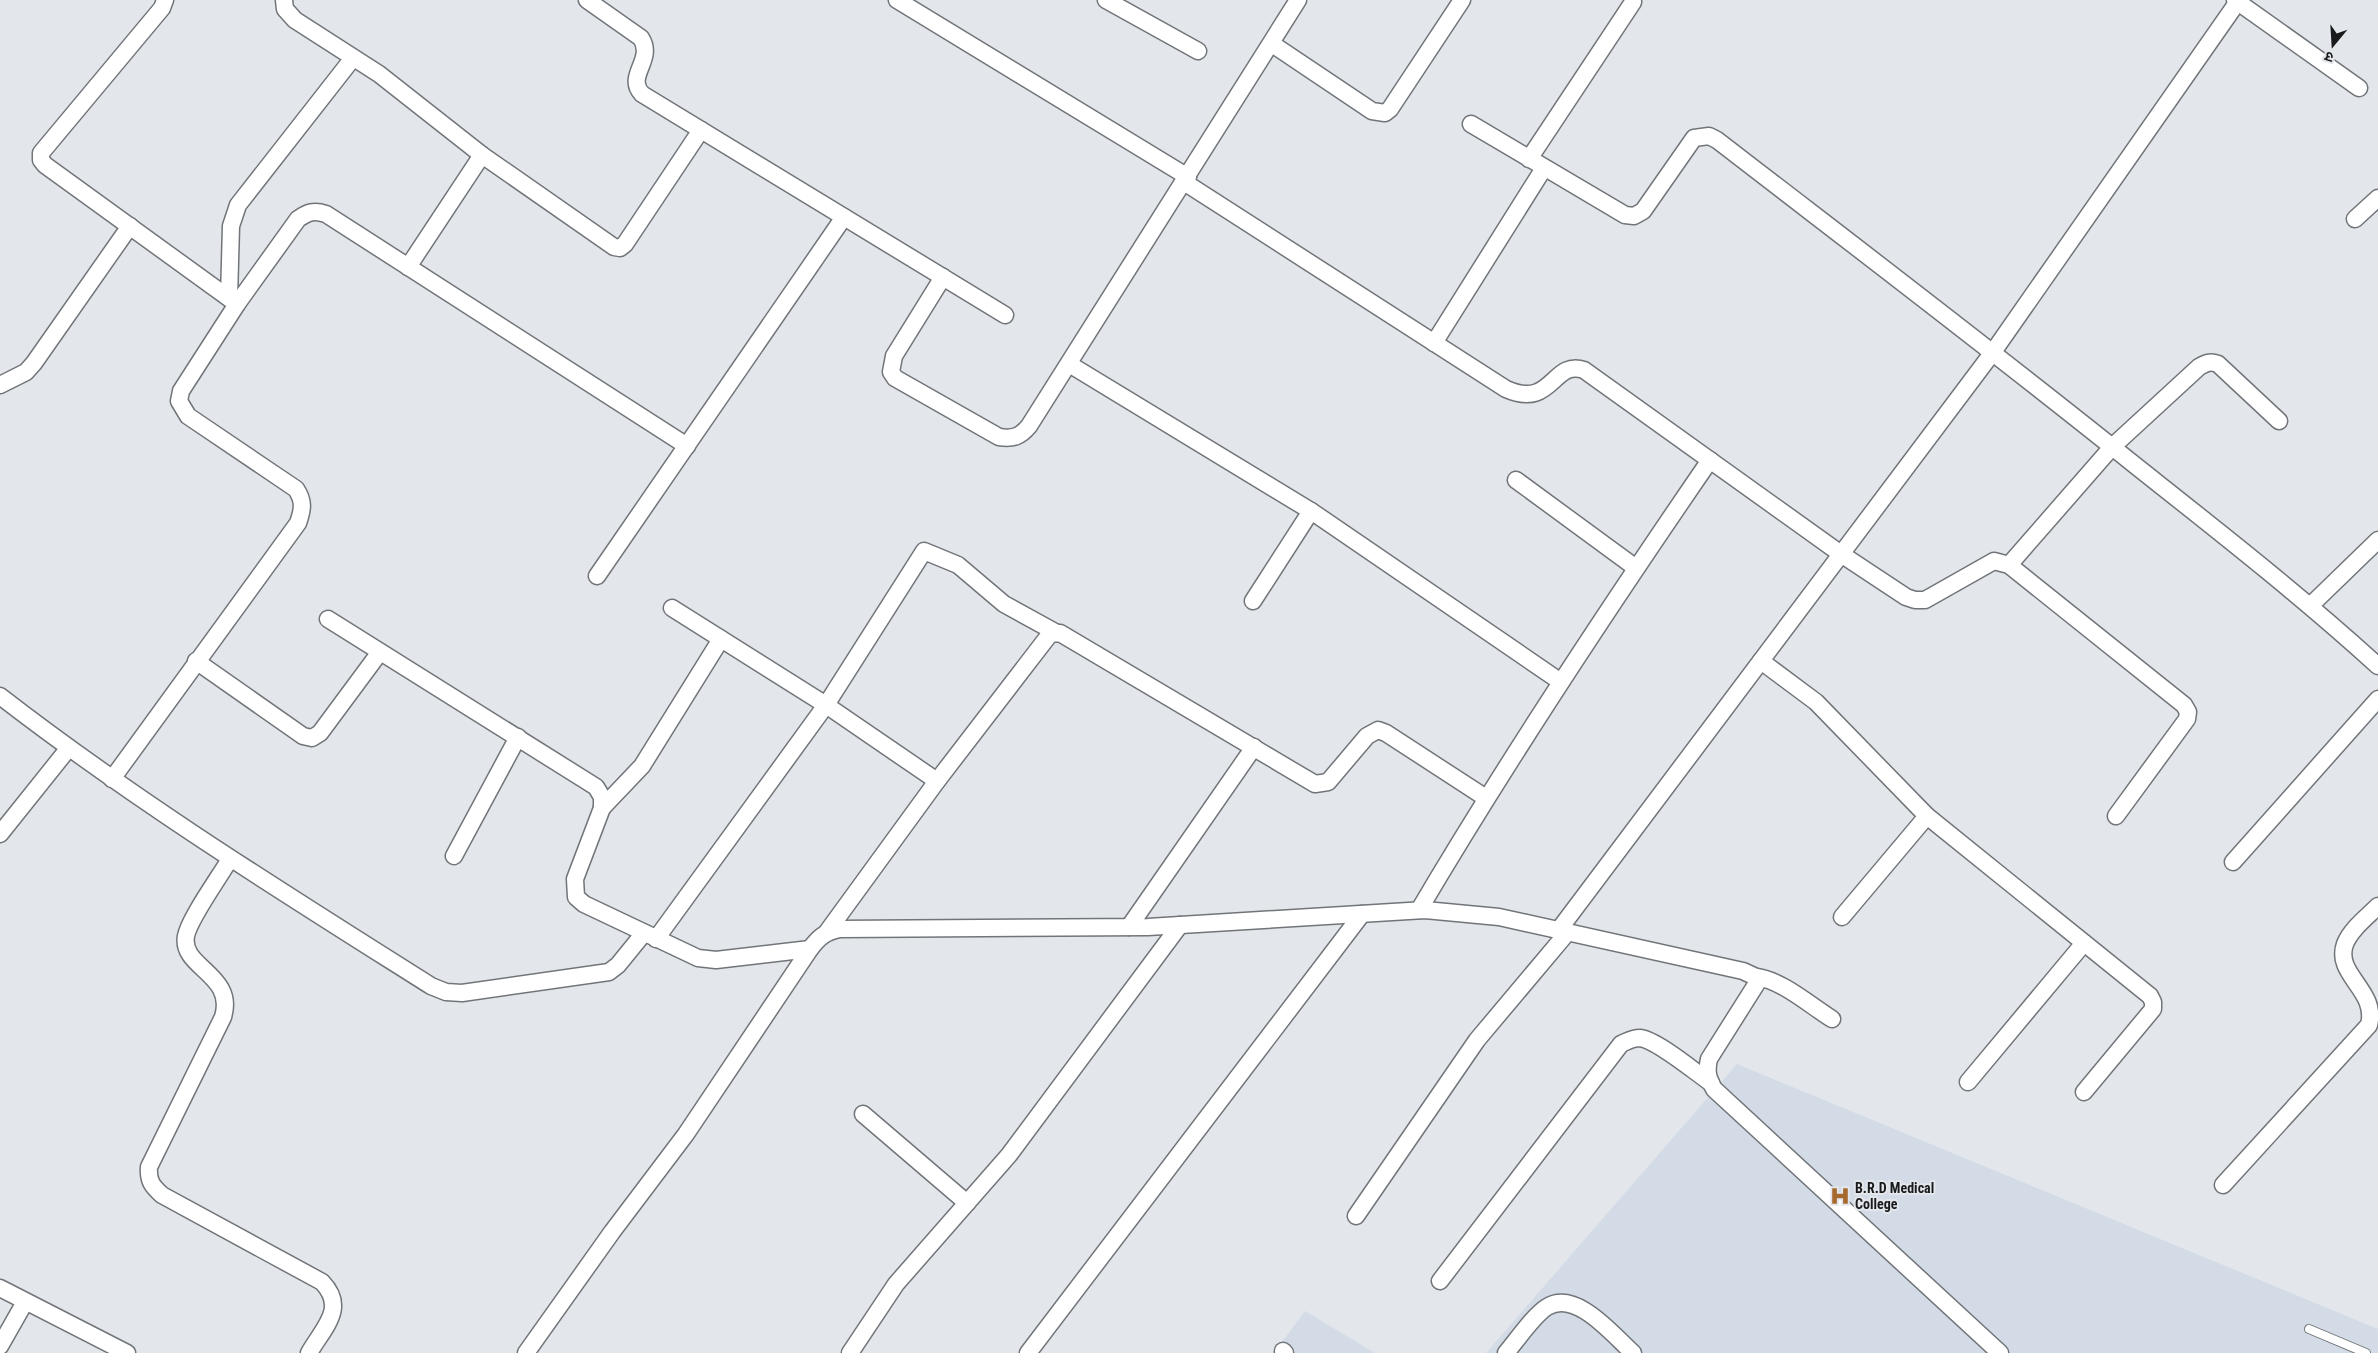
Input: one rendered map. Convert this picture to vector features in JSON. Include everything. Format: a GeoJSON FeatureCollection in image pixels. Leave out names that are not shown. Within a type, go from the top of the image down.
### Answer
{"type":"FeatureCollection","features":[{"type":"Feature","properties":{"kind":"street"},"geometry":{"type":"LineString","coordinates":[[165,0],[162,8],[41,153],[41,160],[45,165],[233,301]]}},
{"type":"Feature","properties":{"kind":"street"},"geometry":{"type":"LineString","coordinates":[[284,0],[285,9],[295,20],[385,79],[482,155],[614,247],[620,248],[625,244],[701,130]]}},
{"type":"Feature","properties":{"kind":"street"},"geometry":{"type":"LineString","coordinates":[[587,0],[641,38],[646,46],[636,81],[636,88],[642,94],[1005,315]]}},
{"type":"Feature","properties":{"kind":"street"},"geometry":{"type":"LineString","coordinates":[[897,0],[1186,179],[1506,389],[1530,396],[1541,391],[1569,368],[1576,367],[1584,370],[1841,554],[1906,597],[1915,600],[1925,600],[1994,562],[2009,565],[2184,705],[2188,712],[2187,719],[2116,816]]}},
{"type":"Feature","properties":{"kind":"street"},"geometry":{"type":"LineString","coordinates":[[1106,0],[1198,51]]}},
{"type":"Feature","properties":{"kind":"street"},"geometry":{"type":"LineString","coordinates":[[943,277],[894,356],[891,372],[894,378],[999,437],[1012,439],[1022,435],[1030,426],[1298,0]]}},
{"type":"Feature","properties":{"kind":"street"},"geometry":{"type":"LineString","coordinates":[[1272,44],[1372,111],[1385,113],[1390,109],[1462,0]]}},
{"type":"Feature","properties":{"kind":"street"},"geometry":{"type":"LineString","coordinates":[[1356,1216],[1477,1040],[1563,932],[1761,661],[1993,352],[2237,1],[2359,88]]}},
{"type":"Feature","properties":{"kind":"street"},"geometry":{"type":"LineString","coordinates":[[1529,159],[1633,2]]}},
{"type":"Feature","properties":{"kind":"street"},"geometry":{"type":"LineString","coordinates":[[233,301],[231,226],[238,204],[353,58]]}},
{"type":"Feature","properties":{"kind":"street"},"geometry":{"type":"LineString","coordinates":[[1471,124],[1625,215],[1634,216],[1642,211],[1694,138],[1709,136],[1993,352],[2311,605],[2378,666]]}},
{"type":"Feature","properties":{"kind":"street"},"geometry":{"type":"LineString","coordinates":[[408,267],[482,155]]}},
{"type":"Feature","properties":{"kind":"street"},"geometry":{"type":"LineString","coordinates":[[1434,343],[1544,168]]}},
{"type":"Feature","properties":{"kind":"street"},"geometry":{"type":"LineString","coordinates":[[2355,219],[2378,198]]}},
{"type":"Feature","properties":{"kind":"street"},"geometry":{"type":"LineString","coordinates":[[112,779],[298,523],[302,511],[302,498],[296,489],[188,416],[179,401],[181,390],[233,301],[298,219],[307,213],[317,211],[326,214],[687,446]]}},
{"type":"Feature","properties":{"kind":"street"},"geometry":{"type":"LineString","coordinates":[[597,576],[844,217]]}},
{"type":"Feature","properties":{"kind":"street"},"geometry":{"type":"LineString","coordinates":[[0,384],[26,372],[34,363],[130,226]]}},
{"type":"Feature","properties":{"kind":"street"},"geometry":{"type":"LineString","coordinates":[[2009,565],[2112,447],[2198,367],[2212,362],[2218,364],[2279,421]]}},
{"type":"Feature","properties":{"kind":"street"},"geometry":{"type":"LineString","coordinates":[[1069,364],[1311,511],[1561,682]]}},
{"type":"Feature","properties":{"kind":"street"},"geometry":{"type":"LineString","coordinates":[[1419,910],[1486,798],[1561,682],[1710,460]]}},
{"type":"Feature","properties":{"kind":"street"},"geometry":{"type":"LineString","coordinates":[[1516,480],[1636,568]]}},
{"type":"Feature","properties":{"kind":"street"},"geometry":{"type":"LineString","coordinates":[[1253,601],[1311,511]]}},
{"type":"Feature","properties":{"kind":"street"},"geometry":{"type":"LineString","coordinates":[[2311,605],[2378,540]]}},
{"type":"Feature","properties":{"kind":"street"},"geometry":{"type":"LineString","coordinates":[[0,696],[68,749],[230,859],[431,986],[446,992],[462,993],[609,972],[650,936],[826,705],[924,551],[958,565],[1004,604],[1060,633],[1315,784],[1321,785],[1332,778],[1366,736],[1378,730],[1386,733],[1486,798]]}},
{"type":"Feature","properties":{"kind":"street"},"geometry":{"type":"LineString","coordinates":[[672,608],[826,705],[937,781]]}},
{"type":"Feature","properties":{"kind":"street"},"geometry":{"type":"LineString","coordinates":[[328,619],[596,787],[602,797],[602,808],[574,879],[576,897],[584,904],[698,958],[716,960],[810,948]]}},
{"type":"Feature","properties":{"kind":"street"},"geometry":{"type":"LineString","coordinates":[[526,1353],[612,1232],[686,1134],[810,948],[818,938],[827,932],[937,781],[1050,634],[1055,632]]}},
{"type":"Feature","properties":{"kind":"street"},"geometry":{"type":"LineString","coordinates":[[602,808],[642,766],[721,639]]}},
{"type":"Feature","properties":{"kind":"street"},"geometry":{"type":"LineString","coordinates":[[196,661],[303,736],[312,738],[320,733],[380,652]]}},
{"type":"Feature","properties":{"kind":"street"},"geometry":{"type":"LineString","coordinates":[[1761,661],[1816,702],[1927,816],[2150,996],[2154,1002],[2152,1009],[2084,1092]]}},
{"type":"Feature","properties":{"kind":"street"},"geometry":{"type":"LineString","coordinates":[[2233,862],[2378,699]]}},
{"type":"Feature","properties":{"kind":"street"},"geometry":{"type":"LineString","coordinates":[[454,856],[518,737]]}},
{"type":"Feature","properties":{"kind":"street"},"geometry":{"type":"LineString","coordinates":[[1129,927],[1254,747]]}},
{"type":"Feature","properties":{"kind":"street"},"geometry":{"type":"LineString","coordinates":[[0,834],[68,749]]}},
{"type":"Feature","properties":{"kind":"street"},"geometry":{"type":"LineString","coordinates":[[1842,917],[1927,816]]}},
{"type":"Feature","properties":{"kind":"street"},"geometry":{"type":"LineString","coordinates":[[230,859],[190,926],[186,945],[189,953],[221,987],[226,997],[224,1017],[149,1168],[148,1177],[152,1186],[162,1195],[322,1282],[332,1291],[335,1303],[331,1316],[309,1353]]}},
{"type":"Feature","properties":{"kind":"street"},"geometry":{"type":"LineString","coordinates":[[2223,1185],[2370,1025],[2374,1017],[2375,1006],[2372,998],[2346,962],[2343,952],[2351,935],[2378,906]]}},
{"type":"Feature","properties":{"kind":"street"},"geometry":{"type":"LineString","coordinates":[[827,932],[840,929],[1129,927],[1419,910],[1462,912],[1744,971],[1779,985],[1832,1019]]}},
{"type":"Feature","properties":{"kind":"street"},"geometry":{"type":"LineString","coordinates":[[1028,1353],[1362,914]]}},
{"type":"Feature","properties":{"kind":"street"},"geometry":{"type":"LineString","coordinates":[[850,1353],[896,1284],[1022,1138],[1180,925]]}},
{"type":"Feature","properties":{"kind":"street"},"geometry":{"type":"LineString","coordinates":[[1968,1082],[2084,943]]}},
{"type":"Feature","properties":{"kind":"street"},"geometry":{"type":"LineString","coordinates":[[1756,977],[1757,983],[1709,1059],[1707,1069],[1714,1089],[2000,1353]]}},
{"type":"Feature","properties":{"kind":"street"},"geometry":{"type":"LineString","coordinates":[[1440,1281],[1621,1044],[1631,1039],[1641,1038],[1654,1043],[1711,1083]]}},
{"type":"Feature","properties":{"kind":"street"},"geometry":{"type":"LineString","coordinates":[[863,1114],[967,1203]]}},
{"type":"Feature","properties":{"kind":"street"},"geometry":{"type":"LineString","coordinates":[[0,1288],[126,1353]]}},
{"type":"Feature","properties":{"kind":"street"},"geometry":{"type":"LineString","coordinates":[[0,1346],[25,1302]]}},
{"type":"Feature","properties":{"kind":"street"},"geometry":{"type":"LineString","coordinates":[[1506,1353],[1545,1308],[1556,1302],[1571,1303],[1583,1308],[1633,1353]]}},
{"type":"Feature","properties":{"kind":"lane"},"geometry":{"type":"LineString","coordinates":[[2309,1329],[2366,1353]]}},
{"type":"Feature","properties":{"kind":"shaded area","name":"B.R.D Medical College"},"geometry":{"type":"Polygon","coordinates":[[[1737,1064],[2378,1329],[2378,1353],[1486,1353],[1737,1064]]]}},
{"type":"Feature","properties":{"kind":"shaded area"},"geometry":{"type":"Polygon","coordinates":[[[1305,1311],[1375,1353],[1274,1353],[1305,1311]]]}},
{"type":"Feature","properties":{"kind":"place","name":"B.R.D Medical College"},"geometry":{"type":"Point","coordinates":[1840,1196]}}]}
